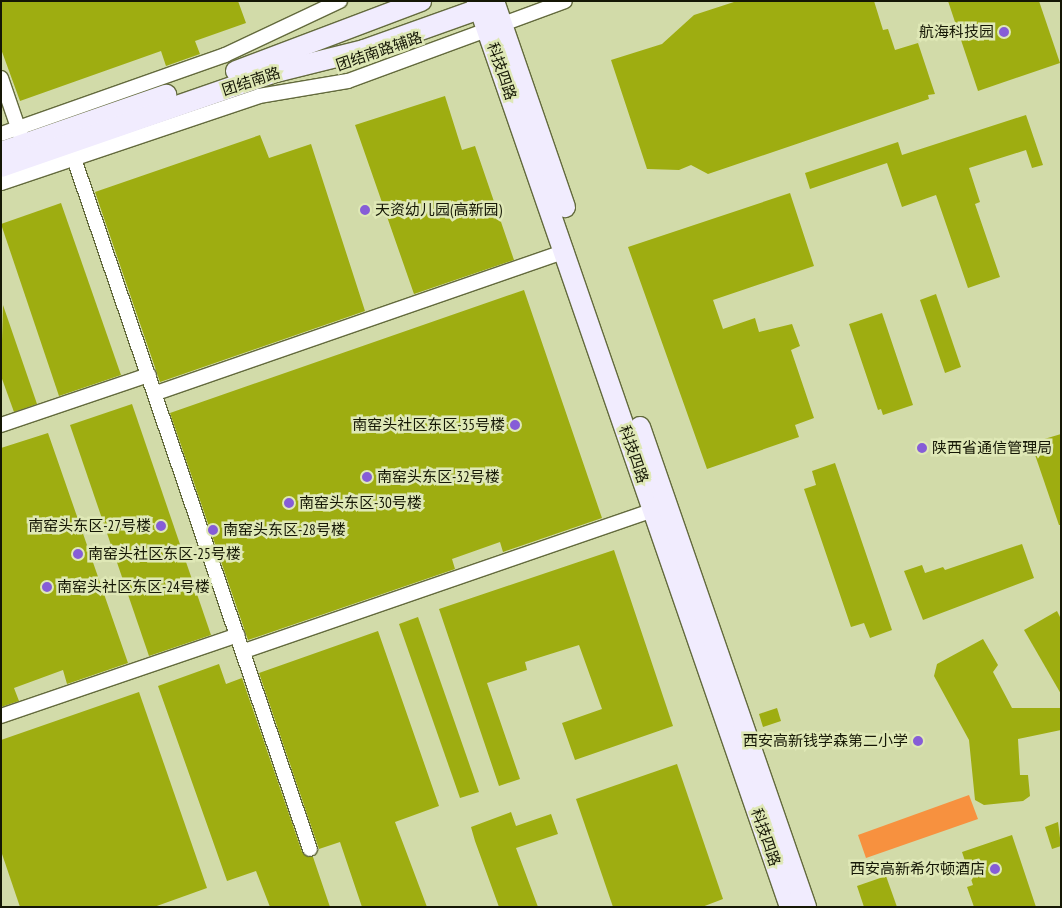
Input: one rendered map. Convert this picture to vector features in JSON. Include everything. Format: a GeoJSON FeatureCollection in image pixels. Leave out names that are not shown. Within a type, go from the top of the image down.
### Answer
{"type":"FeatureCollection","features":[{"type":"Feature","properties":{"kind":"street"},"geometry":{"type":"LineString","coordinates":[[1,134],[21,136],[225,55],[340,1]]}},
{"type":"Feature","properties":{"kind":"street","name":"团结南路"},"geometry":{"type":"LineString","coordinates":[[1,152],[21,136],[254,65],[340,29],[421,1]]}},
{"type":"Feature","properties":{"kind":"street","name":"团结南路辅路"},"geometry":{"type":"LineString","coordinates":[[1,183],[72,152],[259,96],[348,81],[565,1]]}},
{"type":"Feature","properties":{"kind":"street","name":"团结南路"},"geometry":{"type":"LineString","coordinates":[[1,167],[72,152],[276,72],[364,50],[490,3]]}},
{"type":"Feature","properties":{"kind":"street","name":"科技四路"},"geometry":{"type":"LineString","coordinates":[[490,3],[495,26],[566,251],[790,907]]}},
{"type":"Feature","properties":{"kind":"street","name":"科技四路"},"geometry":{"type":"LineString","coordinates":[[495,26],[806,907]]}},
{"type":"Feature","properties":{"kind":"street"},"geometry":{"type":"LineString","coordinates":[[1,78],[21,136]]}},
{"type":"Feature","properties":{"kind":"street"},"geometry":{"type":"LineString","coordinates":[[72,152],[156,393],[310,849]]}},
{"type":"Feature","properties":{"kind":"street"},"geometry":{"type":"LineString","coordinates":[[156,393],[566,251]]}},
{"type":"Feature","properties":{"kind":"street"},"geometry":{"type":"LineString","coordinates":[[1,425],[149,376]]}},
{"type":"Feature","properties":{"kind":"street"},"geometry":{"type":"LineString","coordinates":[[244,651],[653,510]]}},
{"type":"Feature","properties":{"kind":"street"},"geometry":{"type":"LineString","coordinates":[[1,716],[238,635]]}},
{"type":"Feature","properties":{"kind":"shaded area"},"geometry":{"type":"Polygon","coordinates":[[[969,795],[978,819],[866,858],[858,835],[969,795]]]}},
{"type":"Feature","properties":{"kind":"building"},"geometry":{"type":"Polygon","coordinates":[[[1,1],[238,1],[246,23],[195,41],[200,54],[166,66],[161,51],[20,101],[1,49],[1,1]]]}},
{"type":"Feature","properties":{"kind":"building"},"geometry":{"type":"Polygon","coordinates":[[[737,1],[874,1],[883,30],[888,29],[895,50],[918,43],[935,94],[928,95],[929,99],[708,174],[691,165],[679,170],[647,169],[611,60],[662,44],[694,15],[737,1]]]}},
{"type":"Feature","properties":{"kind":"building","name":"航海科技园"},"geometry":{"type":"Polygon","coordinates":[[[948,1],[1039,1],[1060,63],[978,91],[948,1]]]}},
{"type":"Feature","properties":{"kind":"building"},"geometry":{"type":"Polygon","coordinates":[[[445,96],[462,150],[475,146],[514,260],[414,294],[355,125],[445,96]]]}},
{"type":"Feature","properties":{"kind":"building"},"geometry":{"type":"Polygon","coordinates":[[[1026,115],[1043,165],[1032,168],[1026,150],[969,168],[980,202],[975,204],[1000,277],[968,288],[936,195],[902,207],[887,163],[810,189],[805,173],[898,142],[902,155],[1026,115]]]}},
{"type":"Feature","properties":{"kind":"building"},"geometry":{"type":"Polygon","coordinates":[[[260,135],[269,158],[311,144],[365,311],[160,382],[95,192],[260,135]]]}},
{"type":"Feature","properties":{"kind":"building"},"geometry":{"type":"Polygon","coordinates":[[[790,193],[814,266],[713,300],[723,329],[755,318],[759,332],[792,324],[800,346],[791,350],[814,418],[795,425],[799,437],[707,469],[628,247],[790,193]]]}},
{"type":"Feature","properties":{"kind":"building"},"geometry":{"type":"Polygon","coordinates":[[[61,203],[121,375],[59,396],[1,224],[61,203]]]}},
{"type":"Feature","properties":{"kind":"building"},"geometry":{"type":"Polygon","coordinates":[[[524,290],[602,518],[503,552],[500,542],[452,559],[455,569],[248,640],[170,413],[524,290]]]}},
{"type":"Feature","properties":{"kind":"building"},"geometry":{"type":"Polygon","coordinates":[[[936,294],[961,367],[945,373],[920,300],[936,294]]]}},
{"type":"Feature","properties":{"kind":"building"},"geometry":{"type":"Polygon","coordinates":[[[3,305],[37,404],[14,412],[1,376],[3,305]]]}},
{"type":"Feature","properties":{"kind":"building"},"geometry":{"type":"Polygon","coordinates":[[[882,313],[913,405],[883,415],[881,409],[878,410],[849,324],[882,313]]]}},
{"type":"Feature","properties":{"kind":"building"},"geometry":{"type":"Polygon","coordinates":[[[132,404],[211,635],[149,656],[70,425],[132,404]]]}},
{"type":"Feature","properties":{"kind":"building"},"geometry":{"type":"Polygon","coordinates":[[[48,433],[128,663],[67,684],[63,670],[14,688],[19,701],[1,707],[1,448],[48,433]]]}},
{"type":"Feature","properties":{"kind":"building"},"geometry":{"type":"Polygon","coordinates":[[[1061,434],[1061,525],[1059,525],[1031,443],[1061,434]]]}},
{"type":"Feature","properties":{"kind":"building"},"geometry":{"type":"Polygon","coordinates":[[[835,463],[892,630],[870,638],[864,623],[851,627],[804,489],[816,485],[812,471],[835,463]]]}},
{"type":"Feature","properties":{"kind":"building"},"geometry":{"type":"Polygon","coordinates":[[[1022,544],[1034,578],[923,620],[904,571],[922,565],[925,573],[943,567],[945,570],[1022,544]]]}},
{"type":"Feature","properties":{"kind":"building"},"geometry":{"type":"Polygon","coordinates":[[[614,550],[673,726],[575,760],[562,723],[602,709],[579,645],[525,662],[527,670],[487,683],[520,779],[499,786],[439,609],[614,550]]]}},
{"type":"Feature","properties":{"kind":"building"},"geometry":{"type":"Polygon","coordinates":[[[1057,611],[1061,619],[1061,694],[1024,630],[1057,611]]]}},
{"type":"Feature","properties":{"kind":"building"},"geometry":{"type":"Polygon","coordinates":[[[418,617],[479,792],[460,798],[399,624],[418,617]]]}},
{"type":"Feature","properties":{"kind":"building"},"geometry":{"type":"Polygon","coordinates":[[[378,631],[439,806],[395,822],[427,907],[362,907],[340,842],[319,849],[259,673],[378,631]]]}},
{"type":"Feature","properties":{"kind":"building"},"geometry":{"type":"Polygon","coordinates":[[[983,639],[998,665],[993,672],[1012,708],[1061,708],[1061,730],[1018,739],[1020,775],[1028,775],[1030,796],[1023,801],[984,805],[975,800],[969,740],[934,676],[937,664],[983,639]]]}},
{"type":"Feature","properties":{"kind":"building"},"geometry":{"type":"Polygon","coordinates":[[[219,664],[226,684],[242,678],[302,852],[313,857],[330,907],[270,907],[256,871],[227,881],[158,686],[219,664]]]}},
{"type":"Feature","properties":{"kind":"building"},"geometry":{"type":"Polygon","coordinates":[[[139,692],[207,888],[154,907],[20,907],[1,851],[1,740],[139,692]]]}},
{"type":"Feature","properties":{"kind":"building"},"geometry":{"type":"Polygon","coordinates":[[[777,708],[781,721],[763,727],[759,714],[777,708]]]}},
{"type":"Feature","properties":{"kind":"building"},"geometry":{"type":"Polygon","coordinates":[[[677,764],[723,899],[702,907],[613,907],[576,799],[677,764]]]}},
{"type":"Feature","properties":{"kind":"building"},"geometry":{"type":"Polygon","coordinates":[[[511,812],[516,826],[551,814],[558,834],[516,848],[538,907],[499,907],[471,827],[511,812]]]}},
{"type":"Feature","properties":{"kind":"building"},"geometry":{"type":"Polygon","coordinates":[[[1058,822],[1061,846],[1052,849],[1045,827],[1058,822]]]}},
{"type":"Feature","properties":{"kind":"building","name":"西安高新希尔顿酒店"},"geometry":{"type":"Polygon","coordinates":[[[1012,835],[1036,907],[974,907],[967,887],[973,885],[962,852],[1012,835]]]}},
{"type":"Feature","properties":{"kind":"building"},"geometry":{"type":"Polygon","coordinates":[[[886,876],[897,907],[864,907],[857,886],[886,876]]]}},
{"type":"Feature","properties":{"kind":"place","name":"航海科技园"},"geometry":{"type":"Point","coordinates":[1004,32]}},
{"type":"Feature","properties":{"kind":"place","name":"天资幼儿园(高新园)"},"geometry":{"type":"Point","coordinates":[365,210]}},
{"type":"Feature","properties":{"kind":"place","name":"南窑头社区东区-35号楼"},"geometry":{"type":"Point","coordinates":[515,425]}},
{"type":"Feature","properties":{"kind":"place","name":"陕西省通信管理局"},"geometry":{"type":"Point","coordinates":[922,448]}},
{"type":"Feature","properties":{"kind":"place","name":"南窑头东区-32号楼"},"geometry":{"type":"Point","coordinates":[367,477]}},
{"type":"Feature","properties":{"kind":"place","name":"南窑头东区-30号楼"},"geometry":{"type":"Point","coordinates":[289,503]}},
{"type":"Feature","properties":{"kind":"place","name":"南窑头东区-27号楼"},"geometry":{"type":"Point","coordinates":[161,526]}},
{"type":"Feature","properties":{"kind":"place","name":"南窑头东区-28号楼"},"geometry":{"type":"Point","coordinates":[213,530]}},
{"type":"Feature","properties":{"kind":"place","name":"南窑头社区东区-25号楼"},"geometry":{"type":"Point","coordinates":[78,554]}},
{"type":"Feature","properties":{"kind":"place","name":"南窑头社区东区-24号楼"},"geometry":{"type":"Point","coordinates":[47,587]}},
{"type":"Feature","properties":{"kind":"place","name":"西安高新钱学森第二小学"},"geometry":{"type":"Point","coordinates":[918,741]}},
{"type":"Feature","properties":{"kind":"place","name":"西安高新希尔顿酒店"},"geometry":{"type":"Point","coordinates":[995,869]}}]}
